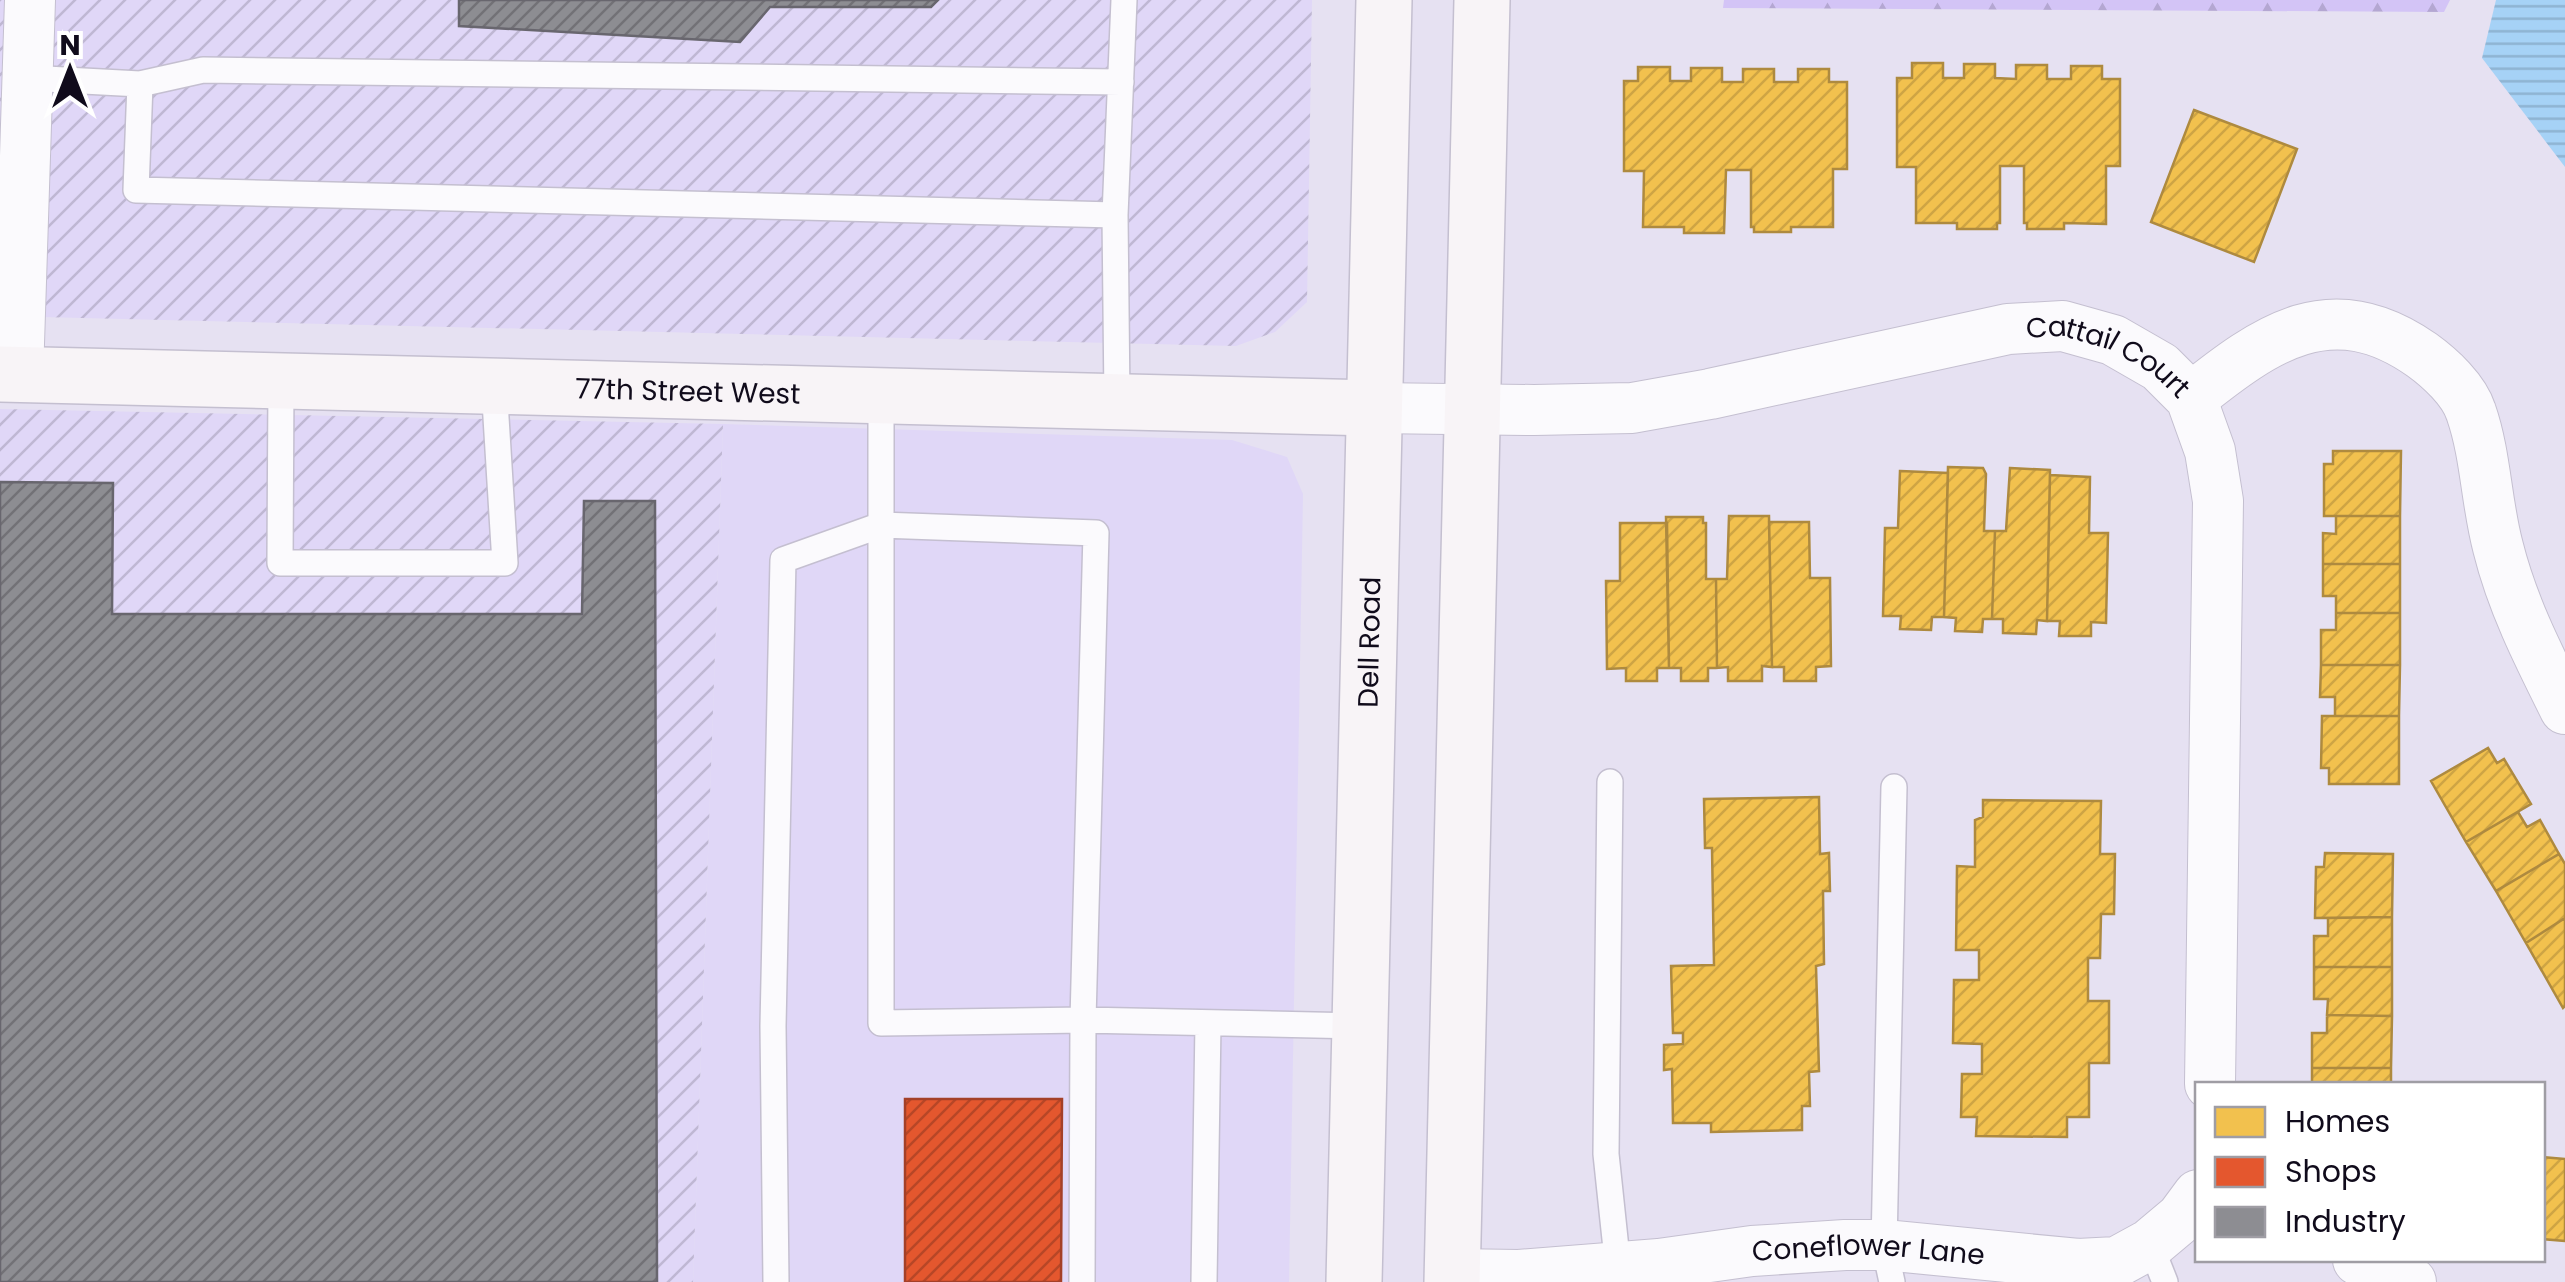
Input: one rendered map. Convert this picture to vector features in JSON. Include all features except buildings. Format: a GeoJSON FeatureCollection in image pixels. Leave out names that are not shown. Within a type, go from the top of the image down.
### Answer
{"type":"FeatureCollection","features":[{"type":"Feature","properties":{"kind":"street"},"geometry":{"type":"LineString","coordinates":[[9,374],[11,196],[27,78],[30,0]]}},
{"type":"Feature","properties":{"kind":"street","name":"Dell Road"},"geometry":{"type":"LineString","coordinates":[[1354,1282],[1384,0]]}},
{"type":"Feature","properties":{"kind":"street"},"geometry":{"type":"LineString","coordinates":[[1452,1278],[1482,0]]}},
{"type":"Feature","properties":{"kind":"street","name":"Cattail Court"},"geometry":{"type":"LineString","coordinates":[[1374,408],[1632,408],[2008,329],[2063,326],[2113,340],[2160,367],[2191,398],[2264,344],[2311,327],[2358,323],[2400,340],[2439,367],[2470,408],[2498,547],[2529,637],[2565,709]]}},
{"type":"Feature","properties":{"kind":"street","name":"77th Street West"},"geometry":{"type":"LineString","coordinates":[[9,374],[1374,408]]}},
{"type":"Feature","properties":{"kind":"street"},"geometry":{"type":"LineString","coordinates":[[2191,398],[2210,451],[2218,500],[2210,1082]]}},
{"type":"Feature","properties":{"kind":"street","name":"Coneflower Lane"},"geometry":{"type":"LineString","coordinates":[[1452,1278],[1619,1274],[1659,1264],[1752,1251],[1888,1264],[2157,1263],[2195,1199]]}},
{"type":"Feature","properties":{"kind":"street"},"geometry":{"type":"LineString","coordinates":[[2363,1262],[2411,1282]]}},
{"type":"Feature","properties":{"kind":"lane"},"geometry":{"type":"LineString","coordinates":[[1117,400],[1115,215],[1124,0]]}},
{"type":"Feature","properties":{"kind":"lane"},"geometry":{"type":"LineString","coordinates":[[27,78],[140,84],[203,70],[1121,82]]}},
{"type":"Feature","properties":{"kind":"lane"},"geometry":{"type":"LineString","coordinates":[[140,84],[136,190],[1115,215]]}},
{"type":"Feature","properties":{"kind":"lane"},"geometry":{"type":"LineString","coordinates":[[281,381],[280,563],[505,563],[494,385]]}},
{"type":"Feature","properties":{"kind":"lane"},"geometry":{"type":"LineString","coordinates":[[881,395],[881,1023],[1083,1020],[1359,1026]]}},
{"type":"Feature","properties":{"kind":"lane"},"geometry":{"type":"LineString","coordinates":[[776,1282],[773,1026],[783,560],[881,525],[1096,534],[1083,1020],[1082,1282]]}},
{"type":"Feature","properties":{"kind":"lane"},"geometry":{"type":"LineString","coordinates":[[1610,782],[1606,1154],[1619,1274]]}},
{"type":"Feature","properties":{"kind":"lane"},"geometry":{"type":"LineString","coordinates":[[1888,1264],[1894,787]]}},
{"type":"Feature","properties":{"kind":"lane"},"geometry":{"type":"LineString","coordinates":[[1204,1282],[1208,1023]]}},
{"type":"Feature","properties":{"kind":"shaded area"},"geometry":{"type":"Polygon","coordinates":[[[0,0],[1312,0],[1307,302],[1275,332],[1236,346],[0,316],[0,0]]]}},
{"type":"Feature","properties":{"kind":"shaded area"},"geometry":{"type":"Polygon","coordinates":[[[0,409],[723,424],[693,1282],[0,1282],[0,409]]]}},
{"type":"Feature","properties":{"kind":"shaded area"},"geometry":{"type":"Polygon","coordinates":[[[723,424],[1232,440],[1287,457],[1303,494],[1289,1282],[693,1282],[723,424]]]}},
{"type":"Feature","properties":{"kind":"green space"},"geometry":{"type":"Polygon","coordinates":[[[1724,0],[2450,0],[2444,12],[1723,8],[1724,0]]]}},
{"type":"Feature","properties":{"kind":"water"},"geometry":{"type":"Polygon","coordinates":[[[2496,0],[2565,0],[2565,167],[2482,58],[2496,0]]]}}]}
